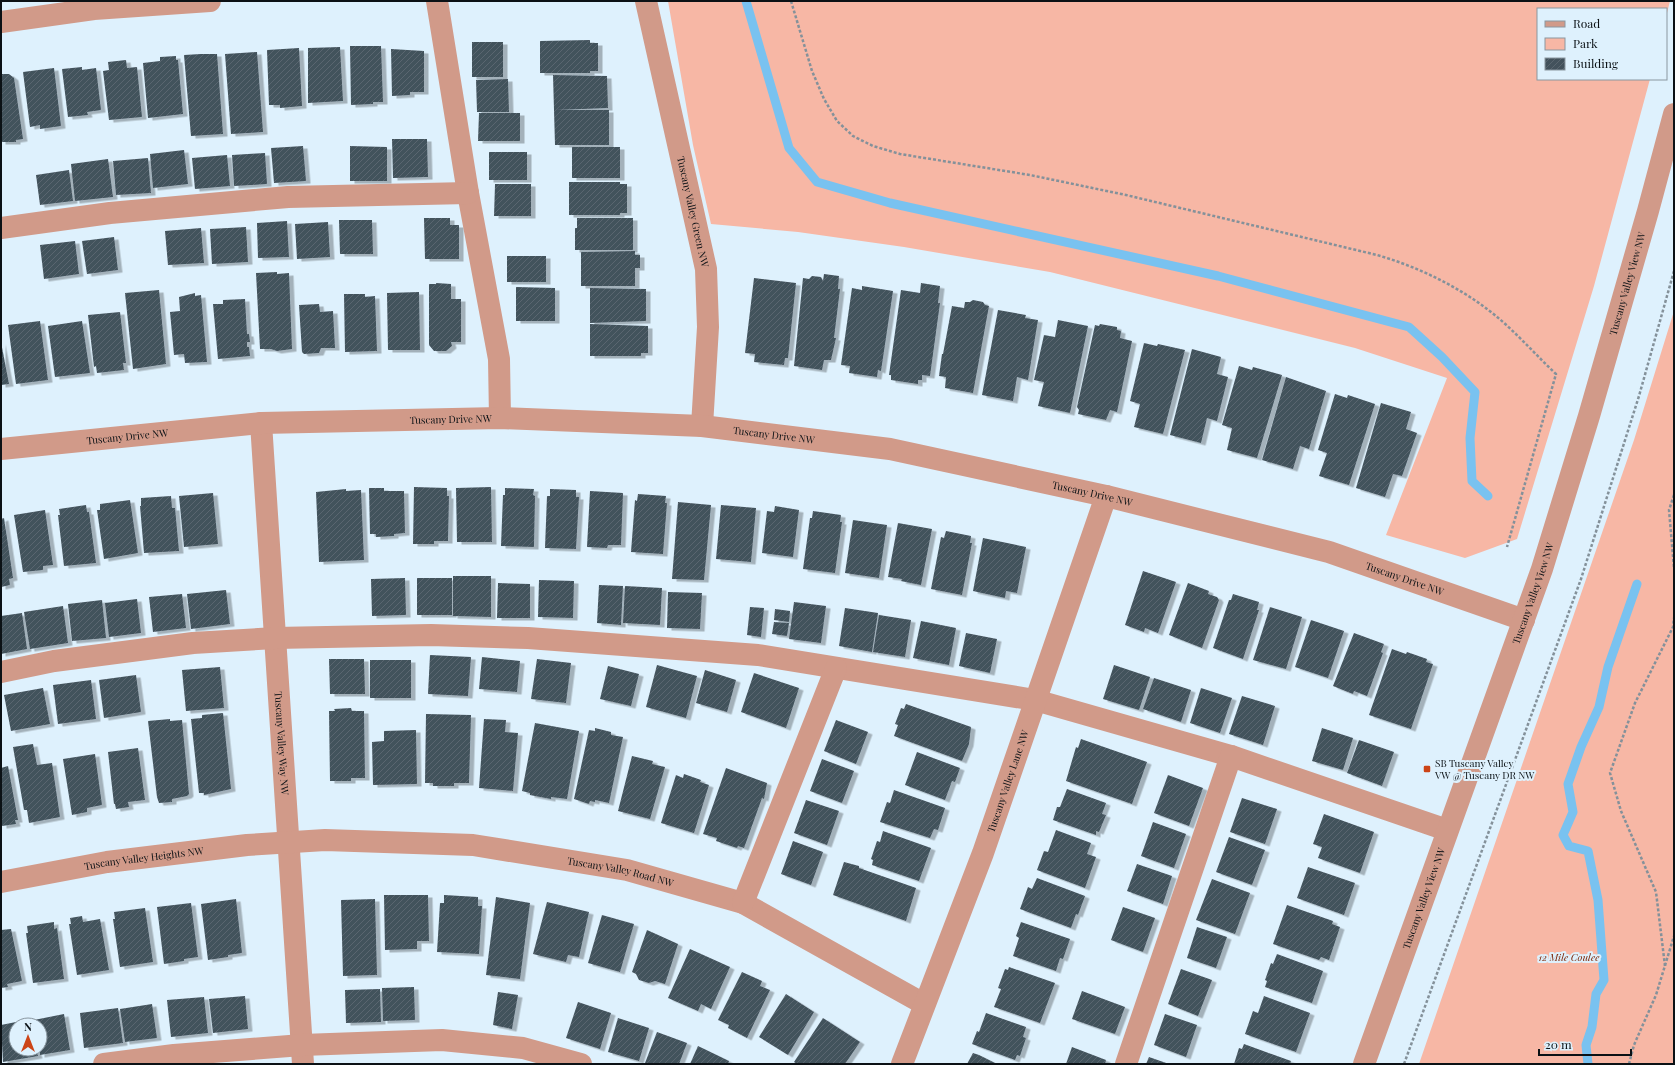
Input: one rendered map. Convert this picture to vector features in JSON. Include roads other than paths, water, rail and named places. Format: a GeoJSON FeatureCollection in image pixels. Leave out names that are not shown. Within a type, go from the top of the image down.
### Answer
{"type":"FeatureCollection","features":[{"type":"Feature","properties":{"kind":"street"},"geometry":{"type":"LineString","coordinates":[[1,22],[94,9],[210,1]]}},
{"type":"Feature","properties":{"kind":"street"},"geometry":{"type":"LineString","coordinates":[[437,1],[468,193],[499,358],[500,418]]}},
{"type":"Feature","properties":{"kind":"street","name":"Tuscany Valley Green NW"},"geometry":{"type":"LineString","coordinates":[[646,1],[706,269],[708,327],[702,426]]}},
{"type":"Feature","properties":{"kind":"street","name":"Tuscany Valley View NW"},"geometry":{"type":"LineString","coordinates":[[1364,1064],[1446,830],[1542,569],[1589,416],[1648,211],[1674,114]]}},
{"type":"Feature","properties":{"kind":"street"},"geometry":{"type":"LineString","coordinates":[[1,228],[110,212],[288,197],[468,193]]}},
{"type":"Feature","properties":{"kind":"street","name":"Tuscany Drive NW"},"geometry":{"type":"LineString","coordinates":[[1,449],[261,422],[500,418],[702,426],[890,449],[1106,496],[1329,552],[1524,620]]}},
{"type":"Feature","properties":{"kind":"street","name":"Tuscany Valley Way NW"},"geometry":{"type":"LineString","coordinates":[[261,422],[302,1054]]}},
{"type":"Feature","properties":{"kind":"street","name":"Tuscany Valley Lane NW"},"geometry":{"type":"LineString","coordinates":[[902,1064],[983,853],[1106,496]]}},
{"type":"Feature","properties":{"kind":"street"},"geometry":{"type":"LineString","coordinates":[[1,672],[54,661],[193,643],[275,638],[431,635],[528,638],[758,655],[1035,700],[1231,756],[1446,830]]}},
{"type":"Feature","properties":{"kind":"street"},"geometry":{"type":"LineString","coordinates":[[743,903],[836,668]]}},
{"type":"Feature","properties":{"kind":"street"},"geometry":{"type":"LineString","coordinates":[[1126,1064],[1231,756]]}},
{"type":"Feature","properties":{"kind":"street","name":"Tuscany Valley Road NW"},"geometry":{"type":"LineString","coordinates":[[289,842],[324,840],[473,845],[627,870],[743,903],[924,1004]]}},
{"type":"Feature","properties":{"kind":"street","name":"Tuscany Valley Heights NW"},"geometry":{"type":"LineString","coordinates":[[1,882],[107,862],[246,845],[289,842]]}},
{"type":"Feature","properties":{"kind":"street"},"geometry":{"type":"LineString","coordinates":[[104,1064],[174,1055],[302,1054],[442,1040],[523,1048],[581,1064]]}},
{"type":"Feature","properties":{"kind":"waterway"},"geometry":{"type":"LineString","coordinates":[[746,1],[789,148],[817,182],[890,203],[1218,276],[1409,327],[1442,357],[1475,392],[1470,438],[1472,481],[1488,496]]}},
{"type":"Feature","properties":{"kind":"waterway"},"geometry":{"type":"LineString","coordinates":[[1588,1064],[1586,1045],[1592,1027],[1596,994],[1604,980],[1598,900],[1588,851],[1569,846],[1563,835],[1573,812],[1568,784],[1581,747],[1599,707],[1608,667],[1637,584]]}},
{"type":"Feature","properties":{"kind":"place","name":"SB Tuscany Valley VW @ Tuscany DR NW"},"geometry":{"type":"Point","coordinates":[1427,769]}},
{"type":"Feature","properties":{"kind":"park label","name":"12 Mile Coulee"},"geometry":{"type":"Point","coordinates":[1569,957]}}]}
